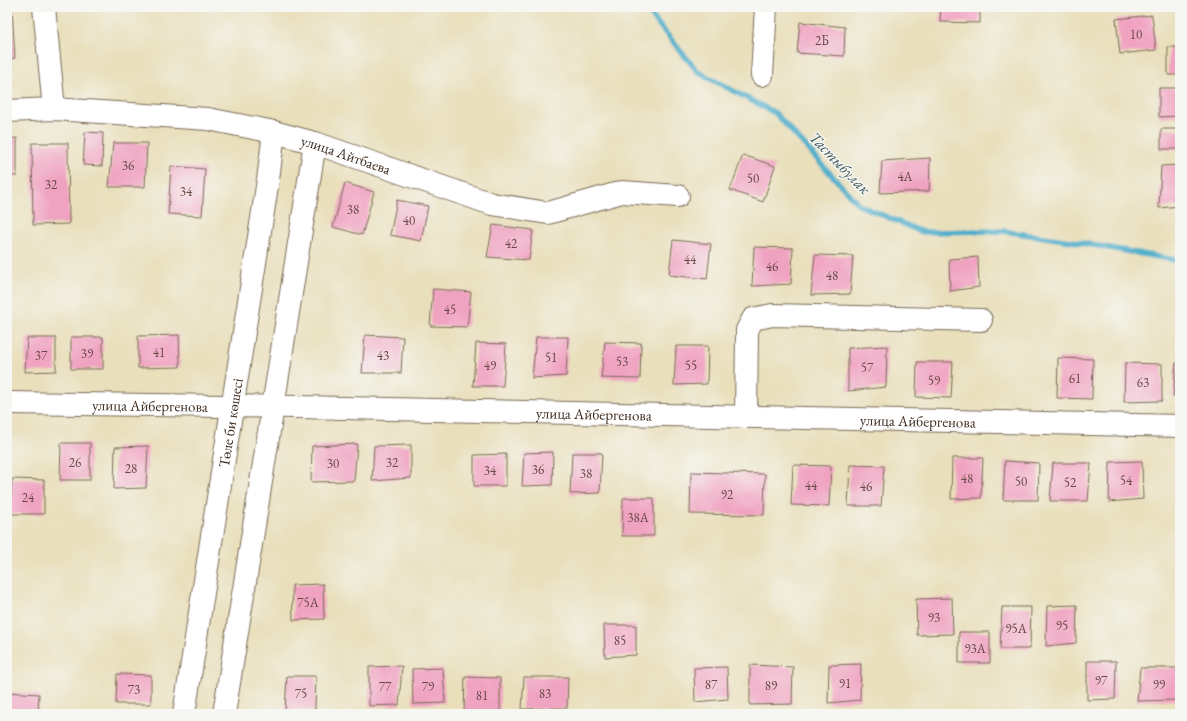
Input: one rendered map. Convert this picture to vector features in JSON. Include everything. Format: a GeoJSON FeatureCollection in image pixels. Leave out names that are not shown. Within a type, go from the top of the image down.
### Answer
{"type":"FeatureCollection","features":[{"type":"Feature","properties":{"kind":"street"},"geometry":{"type":"LineString","coordinates":[[44,7],[54,109]]}},
{"type":"Feature","properties":{"kind":"street"},"geometry":{"type":"LineString","coordinates":[[762,75],[766,7]]}},
{"type":"Feature","properties":{"kind":"street","name":"улица Айтбаева"},"geometry":{"type":"LineString","coordinates":[[7,111],[54,109],[208,119],[274,132],[315,143],[492,204],[548,213],[622,192],[678,196]]}},
{"type":"Feature","properties":{"kind":"street","name":"Төле би көшесі"},"geometry":{"type":"LineString","coordinates":[[184,714],[268,180],[274,132]]}},
{"type":"Feature","properties":{"kind":"street"},"geometry":{"type":"LineString","coordinates":[[224,714],[315,143]]}},
{"type":"Feature","properties":{"kind":"street"},"geometry":{"type":"LineString","coordinates":[[746,417],[747,330],[753,319],[772,315],[981,320]]}},
{"type":"Feature","properties":{"kind":"street","name":"улица Айбергенова"},"geometry":{"type":"LineString","coordinates":[[7,403],[273,406],[1180,426]]}},
{"type":"Feature","properties":{"kind":"building"},"geometry":{"type":"Polygon","coordinates":[[[7,7],[12,7],[15,58],[7,59],[7,7]]]}},
{"type":"Feature","properties":{"kind":"building"},"geometry":{"type":"Polygon","coordinates":[[[941,7],[980,7],[980,23],[940,22],[941,7]]]}},
{"type":"Feature","properties":{"kind":"building"},"geometry":{"type":"Polygon","coordinates":[[[1152,15],[1156,50],[1120,54],[1116,19],[1152,15]]]}},
{"type":"Feature","properties":{"kind":"building"},"geometry":{"type":"Polygon","coordinates":[[[800,22],[845,27],[844,56],[797,53],[800,22]]]}},
{"type":"Feature","properties":{"kind":"building"},"geometry":{"type":"Polygon","coordinates":[[[1168,47],[1180,47],[1180,75],[1168,75],[1168,47]]]}},
{"type":"Feature","properties":{"kind":"building"},"geometry":{"type":"Polygon","coordinates":[[[1159,88],[1180,88],[1180,116],[1159,117],[1159,88]]]}},
{"type":"Feature","properties":{"kind":"building"},"geometry":{"type":"Polygon","coordinates":[[[1161,129],[1180,129],[1180,149],[1161,149],[1161,129]]]}},
{"type":"Feature","properties":{"kind":"building"},"geometry":{"type":"Polygon","coordinates":[[[85,132],[103,133],[102,166],[83,165],[85,132]]]}},
{"type":"Feature","properties":{"kind":"building"},"geometry":{"type":"Polygon","coordinates":[[[17,138],[17,176],[7,176],[7,139],[17,138]]]}},
{"type":"Feature","properties":{"kind":"building"},"geometry":{"type":"Polygon","coordinates":[[[32,143],[68,143],[69,224],[33,225],[32,143]]]}},
{"type":"Feature","properties":{"kind":"building"},"geometry":{"type":"Polygon","coordinates":[[[113,143],[147,143],[145,187],[109,187],[113,143]]]}},
{"type":"Feature","properties":{"kind":"building"},"geometry":{"type":"Polygon","coordinates":[[[743,155],[775,166],[763,202],[730,190],[743,155]]]}},
{"type":"Feature","properties":{"kind":"building"},"geometry":{"type":"Polygon","coordinates":[[[930,158],[929,191],[880,193],[882,161],[930,158]]]}},
{"type":"Feature","properties":{"kind":"building"},"geometry":{"type":"Polygon","coordinates":[[[1180,165],[1180,206],[1159,208],[1161,166],[1180,165]]]}},
{"type":"Feature","properties":{"kind":"building"},"geometry":{"type":"Polygon","coordinates":[[[171,166],[205,169],[202,216],[168,214],[171,166]]]}},
{"type":"Feature","properties":{"kind":"building"},"geometry":{"type":"Polygon","coordinates":[[[345,183],[374,192],[362,235],[333,227],[345,183]]]}},
{"type":"Feature","properties":{"kind":"building"},"geometry":{"type":"Polygon","coordinates":[[[397,200],[428,206],[421,241],[390,235],[397,200]]]}},
{"type":"Feature","properties":{"kind":"building"},"geometry":{"type":"Polygon","coordinates":[[[493,225],[533,230],[529,260],[487,257],[493,225]]]}},
{"type":"Feature","properties":{"kind":"building"},"geometry":{"type":"Polygon","coordinates":[[[673,240],[711,244],[707,279],[669,275],[673,240]]]}},
{"type":"Feature","properties":{"kind":"building"},"geometry":{"type":"Polygon","coordinates":[[[754,247],[793,248],[791,284],[752,286],[754,247]]]}},
{"type":"Feature","properties":{"kind":"building"},"geometry":{"type":"Polygon","coordinates":[[[815,255],[853,256],[850,294],[811,295],[815,255]]]}},
{"type":"Feature","properties":{"kind":"building"},"geometry":{"type":"Polygon","coordinates":[[[978,257],[979,287],[950,291],[949,259],[978,257]]]}},
{"type":"Feature","properties":{"kind":"building"},"geometry":{"type":"Polygon","coordinates":[[[433,289],[471,292],[467,327],[430,326],[433,289]]]}},
{"type":"Feature","properties":{"kind":"building"},"geometry":{"type":"Polygon","coordinates":[[[179,335],[180,367],[138,368],[138,336],[179,335]]]}},
{"type":"Feature","properties":{"kind":"building"},"geometry":{"type":"Polygon","coordinates":[[[365,335],[403,337],[401,373],[362,373],[365,335]]]}},
{"type":"Feature","properties":{"kind":"building"},"geometry":{"type":"Polygon","coordinates":[[[71,337],[103,337],[103,369],[71,369],[71,337]]]}},
{"type":"Feature","properties":{"kind":"building"},"geometry":{"type":"Polygon","coordinates":[[[536,337],[568,337],[566,376],[532,378],[536,337]]]}},
{"type":"Feature","properties":{"kind":"building"},"geometry":{"type":"Polygon","coordinates":[[[27,338],[56,338],[56,371],[25,372],[27,338]]]}},
{"type":"Feature","properties":{"kind":"building"},"geometry":{"type":"Polygon","coordinates":[[[605,342],[641,343],[640,379],[601,378],[605,342]]]}},
{"type":"Feature","properties":{"kind":"building"},"geometry":{"type":"Polygon","coordinates":[[[476,343],[506,344],[503,386],[473,386],[476,343]]]}},
{"type":"Feature","properties":{"kind":"building"},"geometry":{"type":"Polygon","coordinates":[[[676,346],[708,346],[707,384],[674,385],[676,346]]]}},
{"type":"Feature","properties":{"kind":"building"},"geometry":{"type":"Polygon","coordinates":[[[887,346],[886,387],[848,391],[848,348],[887,346]]]}},
{"type":"Feature","properties":{"kind":"building"},"geometry":{"type":"Polygon","coordinates":[[[1058,358],[1093,359],[1092,399],[1057,398],[1058,358]]]}},
{"type":"Feature","properties":{"kind":"building"},"geometry":{"type":"Polygon","coordinates":[[[917,362],[953,362],[951,398],[916,397],[917,362]]]}},
{"type":"Feature","properties":{"kind":"building"},"geometry":{"type":"Polygon","coordinates":[[[1125,363],[1162,364],[1162,401],[1124,402],[1125,363]]]}},
{"type":"Feature","properties":{"kind":"building"},"geometry":{"type":"Polygon","coordinates":[[[1176,363],[1180,363],[1180,396],[1173,396],[1176,363]]]}},
{"type":"Feature","properties":{"kind":"building"},"geometry":{"type":"Polygon","coordinates":[[[61,443],[90,443],[90,480],[60,480],[61,443]]]}},
{"type":"Feature","properties":{"kind":"building"},"geometry":{"type":"Polygon","coordinates":[[[357,444],[354,481],[311,482],[312,446],[357,444]]]}},
{"type":"Feature","properties":{"kind":"building"},"geometry":{"type":"Polygon","coordinates":[[[411,445],[411,478],[372,481],[374,446],[411,445]]]}},
{"type":"Feature","properties":{"kind":"building"},"geometry":{"type":"Polygon","coordinates":[[[148,446],[146,488],[114,489],[115,447],[148,446]]]}},
{"type":"Feature","properties":{"kind":"building"},"geometry":{"type":"Polygon","coordinates":[[[553,452],[552,485],[522,486],[524,453],[553,452]]]}},
{"type":"Feature","properties":{"kind":"building"},"geometry":{"type":"Polygon","coordinates":[[[572,453],[602,453],[600,493],[570,494],[572,453]]]}},
{"type":"Feature","properties":{"kind":"building"},"geometry":{"type":"Polygon","coordinates":[[[506,454],[506,486],[474,486],[474,455],[506,454]]]}},
{"type":"Feature","properties":{"kind":"building"},"geometry":{"type":"Polygon","coordinates":[[[952,458],[983,458],[981,498],[951,499],[952,458]]]}},
{"type":"Feature","properties":{"kind":"building"},"geometry":{"type":"Polygon","coordinates":[[[1005,461],[1039,463],[1038,500],[1003,500],[1005,461]]]}},
{"type":"Feature","properties":{"kind":"building"},"geometry":{"type":"Polygon","coordinates":[[[1142,461],[1143,499],[1109,502],[1110,462],[1142,461]]]}},
{"type":"Feature","properties":{"kind":"building"},"geometry":{"type":"Polygon","coordinates":[[[1053,463],[1091,463],[1088,501],[1050,501],[1053,463]]]}},
{"type":"Feature","properties":{"kind":"building"},"geometry":{"type":"Polygon","coordinates":[[[793,465],[831,466],[829,506],[791,505],[793,465]]]}},
{"type":"Feature","properties":{"kind":"building"},"geometry":{"type":"Polygon","coordinates":[[[850,465],[884,466],[881,506],[848,506],[850,465]]]}},
{"type":"Feature","properties":{"kind":"building"},"geometry":{"type":"Polygon","coordinates":[[[691,472],[765,474],[764,515],[690,514],[691,472]]]}},
{"type":"Feature","properties":{"kind":"building"},"geometry":{"type":"Polygon","coordinates":[[[12,479],[44,480],[44,514],[10,514],[12,479]]]}},
{"type":"Feature","properties":{"kind":"building"},"geometry":{"type":"Polygon","coordinates":[[[623,498],[654,498],[654,536],[622,536],[623,498]]]}},
{"type":"Feature","properties":{"kind":"building"},"geometry":{"type":"Polygon","coordinates":[[[323,584],[324,619],[293,620],[292,585],[323,584]]]}},
{"type":"Feature","properties":{"kind":"building"},"geometry":{"type":"Polygon","coordinates":[[[952,598],[953,634],[917,635],[916,599],[952,598]]]}},
{"type":"Feature","properties":{"kind":"building"},"geometry":{"type":"Polygon","coordinates":[[[1077,605],[1076,643],[1046,646],[1047,606],[1077,605]]]}},
{"type":"Feature","properties":{"kind":"building"},"geometry":{"type":"Polygon","coordinates":[[[1002,607],[1031,607],[1030,649],[1000,649],[1002,607]]]}},
{"type":"Feature","properties":{"kind":"building"},"geometry":{"type":"Polygon","coordinates":[[[604,625],[636,625],[636,655],[605,657],[604,625]]]}},
{"type":"Feature","properties":{"kind":"building"},"geometry":{"type":"Polygon","coordinates":[[[959,632],[990,632],[990,663],[959,663],[959,632]]]}},
{"type":"Feature","properties":{"kind":"building"},"geometry":{"type":"Polygon","coordinates":[[[1087,661],[1116,661],[1115,699],[1087,700],[1087,661]]]}},
{"type":"Feature","properties":{"kind":"building"},"geometry":{"type":"Polygon","coordinates":[[[861,664],[860,700],[828,703],[829,665],[861,664]]]}},
{"type":"Feature","properties":{"kind":"building"},"geometry":{"type":"Polygon","coordinates":[[[750,665],[793,667],[792,704],[750,705],[750,665]]]}},
{"type":"Feature","properties":{"kind":"building"},"geometry":{"type":"Polygon","coordinates":[[[402,666],[399,705],[369,706],[369,667],[402,666]]]}},
{"type":"Feature","properties":{"kind":"building"},"geometry":{"type":"Polygon","coordinates":[[[727,667],[728,699],[695,702],[694,668],[727,667]]]}},
{"type":"Feature","properties":{"kind":"building"},"geometry":{"type":"Polygon","coordinates":[[[443,668],[445,703],[413,704],[412,669],[443,668]]]}},
{"type":"Feature","properties":{"kind":"building"},"geometry":{"type":"Polygon","coordinates":[[[1140,668],[1179,668],[1179,700],[1137,701],[1140,668]]]}},
{"type":"Feature","properties":{"kind":"building"},"geometry":{"type":"Polygon","coordinates":[[[117,674],[151,675],[151,704],[116,704],[117,674]]]}},
{"type":"Feature","properties":{"kind":"building"},"geometry":{"type":"Polygon","coordinates":[[[287,676],[316,676],[315,710],[285,711],[287,676]]]}},
{"type":"Feature","properties":{"kind":"building"},"geometry":{"type":"Polygon","coordinates":[[[465,677],[500,678],[500,712],[464,714],[465,677]]]}},
{"type":"Feature","properties":{"kind":"building"},"geometry":{"type":"Polygon","coordinates":[[[524,677],[568,677],[567,708],[522,709],[524,677]]]}},
{"type":"Feature","properties":{"kind":"building"},"geometry":{"type":"Polygon","coordinates":[[[7,692],[39,694],[38,714],[7,714],[7,692]]]}},
{"type":"Feature","properties":{"kind":"waterway","name":"Тастыбулак"},"geometry":{"type":"LineString","coordinates":[[646,7],[654,19],[698,72],[775,113],[859,205],[922,232],[1003,231],[1071,241],[1180,261]]}}]}
